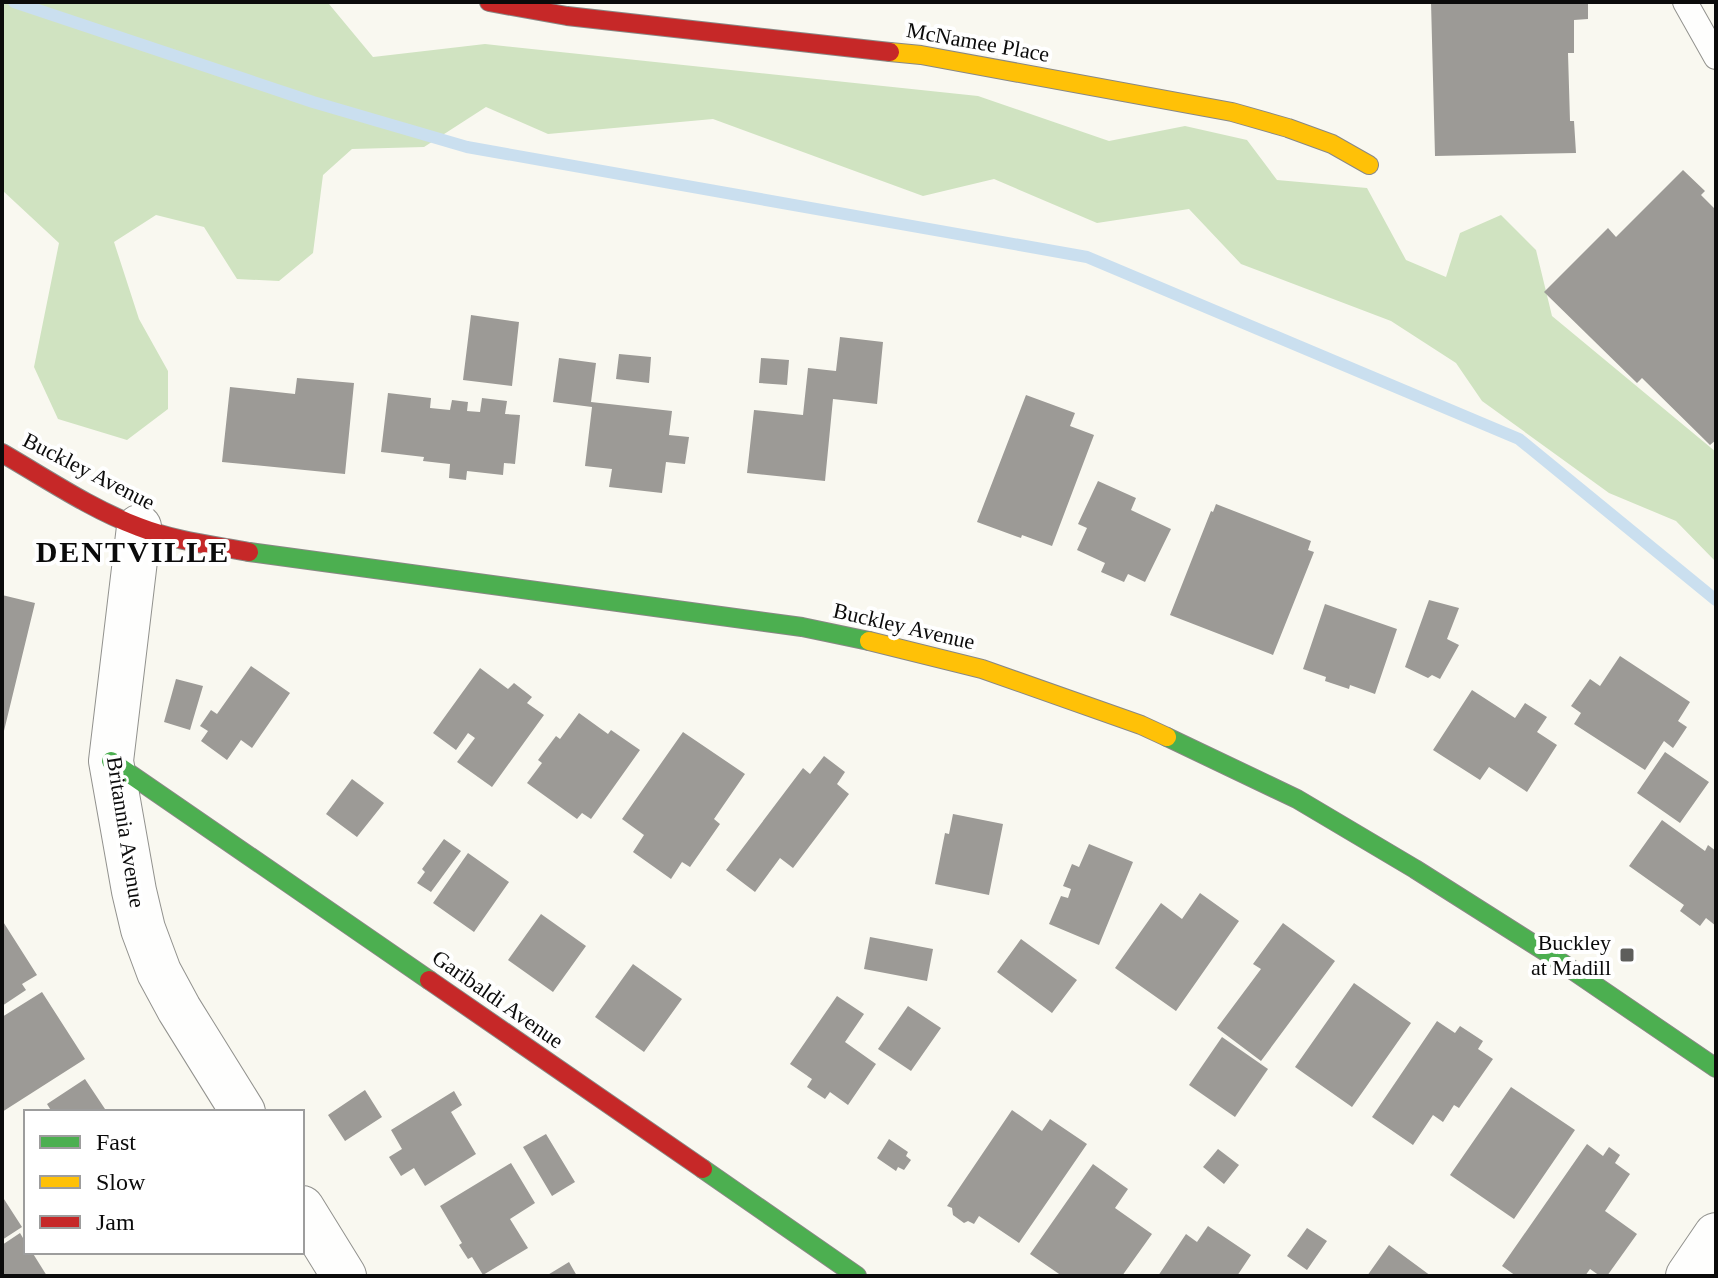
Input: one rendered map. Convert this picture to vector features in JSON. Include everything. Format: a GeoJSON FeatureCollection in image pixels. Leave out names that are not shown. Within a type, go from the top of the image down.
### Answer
{"type":"FeatureCollection","features":[{"type":"Feature","properties":{"kind":"street","name":"McNamee Place"},"geometry":{"type":"LineString","coordinates":[[489,2],[567,9],[921,55],[1232,112],[1332,144],[1369,165]]}},
{"type":"Feature","properties":{"kind":"street","name":"Buckley Avenue"},"geometry":{"type":"LineString","coordinates":[[2,453],[139,527],[190,541],[258,554],[802,627],[900,648],[996,674],[1141,725],[1297,799],[1415,869],[1533,944],[1716,1068]]}},
{"type":"Feature","properties":{"kind":"street","name":"Britannia Avenue"},"geometry":{"type":"LineString","coordinates":[[139,527],[111,761],[134,891],[148,943],[179,1009],[242,1110]]}},
{"type":"Feature","properties":{"kind":"street","name":"Garibaldi Avenue"},"geometry":{"type":"LineString","coordinates":[[111,761],[857,1276]]}},
{"type":"Feature","properties":{"kind":"street"},"geometry":{"type":"LineString","coordinates":[[304,1211],[344,1276]]}},
{"type":"Feature","properties":{"kind":"street"},"geometry":{"type":"LineString","coordinates":[[1688,1276],[1716,1235]]}},
{"type":"Feature","properties":{"kind":"lane"},"geometry":{"type":"LineString","coordinates":[[1685,2],[1716,57]]}},
{"type":"Feature","properties":{"kind":"green space"},"geometry":{"type":"Polygon","coordinates":[[[2,2],[320,2],[329,4],[373,57],[485,44],[978,96],[1109,141],[1185,126],[1247,140],[1277,180],[1367,188],[1406,260],[1446,277],[1460,233],[1501,215],[1536,250],[1552,316],[1716,452],[1716,562],[1676,521],[1609,493],[1482,401],[1456,363],[1391,321],[1241,264],[1189,209],[1097,223],[994,179],[923,196],[713,119],[548,134],[486,107],[424,147],[352,149],[323,175],[313,253],[279,281],[237,279],[204,227],[156,215],[114,242],[139,319],[168,371],[168,409],[127,440],[58,419],[34,367],[59,243],[2,190],[2,2]]]}},
{"type":"Feature","properties":{"kind":"building"},"geometry":{"type":"Polygon","coordinates":[[[1431,2],[1588,2],[1588,19],[1574,20],[1574,53],[1568,53],[1570,121],[1574,121],[1576,153],[1435,156],[1431,2]]]}},
{"type":"Feature","properties":{"kind":"building"},"geometry":{"type":"Polygon","coordinates":[[[1683,170],[1705,191],[1701,195],[1716,210],[1716,440],[1710,445],[1642,378],[1637,383],[1544,292],[1608,228],[1616,237],[1683,170]]]}},
{"type":"Feature","properties":{"kind":"building"},"geometry":{"type":"Polygon","coordinates":[[[471,315],[519,322],[512,386],[463,380],[471,315]]]}},
{"type":"Feature","properties":{"kind":"building"},"geometry":{"type":"Polygon","coordinates":[[[840,337],[883,342],[877,404],[833,399],[825,481],[747,473],[754,410],[803,415],[808,368],[836,371],[840,337]]]}},
{"type":"Feature","properties":{"kind":"building"},"geometry":{"type":"Polygon","coordinates":[[[619,354],[651,357],[649,383],[616,379],[619,354]]]}},
{"type":"Feature","properties":{"kind":"building"},"geometry":{"type":"Polygon","coordinates":[[[559,358],[596,363],[591,402],[672,411],[669,435],[689,437],[685,464],[666,462],[662,493],[609,487],[612,469],[585,466],[592,407],[553,402],[559,358]]]}},
{"type":"Feature","properties":{"kind":"building"},"geometry":{"type":"Polygon","coordinates":[[[761,358],[789,360],[787,385],[759,383],[761,358]]]}},
{"type":"Feature","properties":{"kind":"building"},"geometry":{"type":"Polygon","coordinates":[[[297,378],[354,383],[345,474],[222,462],[230,387],[295,394],[297,378]]]}},
{"type":"Feature","properties":{"kind":"building"},"geometry":{"type":"Polygon","coordinates":[[[388,393],[431,398],[430,408],[450,410],[452,400],[468,402],[467,411],[480,412],[482,398],[507,401],[505,414],[520,415],[515,464],[504,463],[503,475],[467,471],[466,480],[449,478],[450,464],[423,461],[424,457],[381,452],[388,393]]]}},
{"type":"Feature","properties":{"kind":"building"},"geometry":{"type":"Polygon","coordinates":[[[1026,395],[1075,413],[1070,426],[1094,435],[1052,546],[977,522],[1026,395]]]}},
{"type":"Feature","properties":{"kind":"building"},"geometry":{"type":"Polygon","coordinates":[[[1098,481],[1136,498],[1131,510],[1171,529],[1145,582],[1128,574],[1124,582],[1101,572],[1105,563],[1077,550],[1087,528],[1078,524],[1098,481]]]}},
{"type":"Feature","properties":{"kind":"building"},"geometry":{"type":"Polygon","coordinates":[[[1216,504],[1311,541],[1308,550],[1314,552],[1273,655],[1170,615],[1216,504]]]}},
{"type":"Feature","properties":{"kind":"building"},"geometry":{"type":"Polygon","coordinates":[[[2,595],[35,603],[3,735],[2,735],[2,595]]]}},
{"type":"Feature","properties":{"kind":"building"},"geometry":{"type":"Polygon","coordinates":[[[1429,600],[1459,608],[1447,639],[1459,645],[1440,679],[1432,675],[1428,678],[1405,667],[1429,600]]]}},
{"type":"Feature","properties":{"kind":"building"},"geometry":{"type":"Polygon","coordinates":[[[1325,604],[1397,629],[1375,694],[1350,685],[1349,689],[1325,681],[1326,677],[1303,669],[1325,604]]]}},
{"type":"Feature","properties":{"kind":"building"},"geometry":{"type":"Polygon","coordinates":[[[1620,656],[1690,702],[1678,721],[1687,727],[1673,748],[1664,741],[1645,770],[1574,724],[1581,713],[1571,706],[1590,679],[1600,686],[1620,656]]]}},
{"type":"Feature","properties":{"kind":"building"},"geometry":{"type":"Polygon","coordinates":[[[251,666],[290,693],[252,748],[241,740],[227,760],[201,741],[208,731],[200,726],[211,710],[217,714],[251,666]]]}},
{"type":"Feature","properties":{"kind":"building"},"geometry":{"type":"Polygon","coordinates":[[[480,668],[508,689],[514,683],[532,697],[527,703],[544,715],[492,787],[457,762],[475,738],[468,733],[456,750],[433,733],[480,668]]]}},
{"type":"Feature","properties":{"kind":"building"},"geometry":{"type":"Polygon","coordinates":[[[176,679],[203,686],[190,730],[164,722],[176,679]]]}},
{"type":"Feature","properties":{"kind":"building"},"geometry":{"type":"Polygon","coordinates":[[[1472,690],[1515,718],[1525,703],[1547,717],[1537,732],[1557,745],[1527,792],[1489,767],[1480,780],[1433,750],[1472,690]]]}},
{"type":"Feature","properties":{"kind":"building"},"geometry":{"type":"Polygon","coordinates":[[[579,713],[608,734],[611,730],[640,750],[591,819],[582,813],[577,819],[527,783],[542,763],[538,760],[556,736],[560,739],[579,713]]]}},
{"type":"Feature","properties":{"kind":"building"},"geometry":{"type":"Polygon","coordinates":[[[683,732],[745,774],[714,819],[720,824],[690,867],[682,862],[671,879],[633,852],[644,835],[622,819],[683,732]]]}},
{"type":"Feature","properties":{"kind":"building"},"geometry":{"type":"Polygon","coordinates":[[[1665,752],[1709,782],[1680,823],[1637,793],[1665,752]]]}},
{"type":"Feature","properties":{"kind":"building"},"geometry":{"type":"Polygon","coordinates":[[[824,756],[845,772],[837,784],[849,794],[793,868],[780,858],[755,892],[726,870],[803,768],[810,774],[824,756]]]}},
{"type":"Feature","properties":{"kind":"building"},"geometry":{"type":"Polygon","coordinates":[[[352,779],[384,803],[357,837],[326,814],[352,779]]]}},
{"type":"Feature","properties":{"kind":"building"},"geometry":{"type":"Polygon","coordinates":[[[953,814],[1003,824],[989,895],[935,884],[945,833],[949,834],[953,814]]]}},
{"type":"Feature","properties":{"kind":"building"},"geometry":{"type":"Polygon","coordinates":[[[1662,820],[1705,851],[1708,845],[1716,851],[1716,926],[1706,918],[1700,926],[1680,911],[1684,905],[1629,866],[1662,820]]]}},
{"type":"Feature","properties":{"kind":"building"},"geometry":{"type":"Polygon","coordinates":[[[444,839],[461,851],[431,892],[417,883],[425,872],[422,869],[444,839]]]}},
{"type":"Feature","properties":{"kind":"building"},"geometry":{"type":"Polygon","coordinates":[[[1089,844],[1133,862],[1099,945],[1049,924],[1061,896],[1068,898],[1071,889],[1063,886],[1072,864],[1079,867],[1089,844]]]}},
{"type":"Feature","properties":{"kind":"building"},"geometry":{"type":"Polygon","coordinates":[[[468,853],[509,882],[474,932],[433,903],[468,853]]]}},
{"type":"Feature","properties":{"kind":"building"},"geometry":{"type":"Polygon","coordinates":[[[1200,893],[1239,921],[1176,1011],[1115,968],[1161,903],[1182,919],[1200,893]]]}},
{"type":"Feature","properties":{"kind":"building"},"geometry":{"type":"Polygon","coordinates":[[[541,914],[586,946],[553,992],[508,960],[541,914]]]}},
{"type":"Feature","properties":{"kind":"building"},"geometry":{"type":"Polygon","coordinates":[[[2,920],[37,975],[22,984],[26,990],[2,1006],[2,920]]]}},
{"type":"Feature","properties":{"kind":"building"},"geometry":{"type":"Polygon","coordinates":[[[1283,923],[1335,961],[1261,1061],[1217,1028],[1261,969],[1253,964],[1283,923]]]}},
{"type":"Feature","properties":{"kind":"building"},"geometry":{"type":"Polygon","coordinates":[[[870,937],[933,949],[927,981],[864,969],[870,937]]]}},
{"type":"Feature","properties":{"kind":"building"},"geometry":{"type":"Polygon","coordinates":[[[1021,939],[1077,980],[1052,1013],[997,972],[1021,939]]]}},
{"type":"Feature","properties":{"kind":"building"},"geometry":{"type":"Polygon","coordinates":[[[633,964],[682,999],[644,1052],[595,1017],[633,964]]]}},
{"type":"Feature","properties":{"kind":"building"},"geometry":{"type":"Polygon","coordinates":[[[1354,983],[1411,1023],[1352,1107],[1295,1067],[1354,983]]]}},
{"type":"Feature","properties":{"kind":"building"},"geometry":{"type":"Polygon","coordinates":[[[42,992],[85,1059],[2,1112],[2,1017],[42,992]]]}},
{"type":"Feature","properties":{"kind":"building"},"geometry":{"type":"Polygon","coordinates":[[[837,996],[864,1014],[845,1042],[876,1064],[848,1105],[830,1092],[825,1099],[807,1087],[812,1079],[790,1064],[837,996]]]}},
{"type":"Feature","properties":{"kind":"building"},"geometry":{"type":"Polygon","coordinates":[[[908,1006],[941,1028],[911,1071],[878,1049],[908,1006]]]}},
{"type":"Feature","properties":{"kind":"building"},"geometry":{"type":"Polygon","coordinates":[[[1437,1021],[1455,1033],[1460,1026],[1483,1041],[1478,1049],[1493,1059],[1459,1108],[1454,1105],[1443,1122],[1433,1115],[1413,1145],[1372,1117],[1437,1021]]]}},
{"type":"Feature","properties":{"kind":"building"},"geometry":{"type":"Polygon","coordinates":[[[1222,1037],[1268,1069],[1235,1117],[1189,1085],[1222,1037]]]}},
{"type":"Feature","properties":{"kind":"building"},"geometry":{"type":"Polygon","coordinates":[[[85,1079],[106,1110],[51,1110],[47,1104],[85,1079]]]}},
{"type":"Feature","properties":{"kind":"building"},"geometry":{"type":"Polygon","coordinates":[[[1511,1087],[1575,1130],[1514,1219],[1450,1175],[1511,1087]]]}},
{"type":"Feature","properties":{"kind":"building"},"geometry":{"type":"Polygon","coordinates":[[[365,1090],[382,1117],[345,1141],[328,1115],[365,1090]]]}},
{"type":"Feature","properties":{"kind":"building"},"geometry":{"type":"Polygon","coordinates":[[[454,1091],[462,1105],[451,1112],[476,1154],[425,1186],[414,1168],[401,1176],[389,1157],[402,1149],[391,1130],[454,1091]]]}},
{"type":"Feature","properties":{"kind":"building"},"geometry":{"type":"Polygon","coordinates":[[[1012,1110],[1042,1131],[1050,1119],[1087,1144],[1019,1243],[979,1216],[974,1224],[964,1223],[947,1206],[1012,1110]]]}},
{"type":"Feature","properties":{"kind":"building"},"geometry":{"type":"Polygon","coordinates":[[[546,1134],[575,1182],[552,1196],[523,1147],[546,1134]]]}},
{"type":"Feature","properties":{"kind":"building"},"geometry":{"type":"Polygon","coordinates":[[[889,1139],[908,1152],[906,1156],[911,1160],[904,1170],[898,1167],[896,1171],[877,1158],[889,1139]]]}},
{"type":"Feature","properties":{"kind":"building"},"geometry":{"type":"Polygon","coordinates":[[[1587,1144],[1603,1156],[1609,1147],[1620,1155],[1615,1163],[1630,1174],[1605,1211],[1637,1234],[1607,1276],[1600,1276],[1590,1269],[1585,1276],[1516,1276],[1502,1266],[1587,1144]]]}},
{"type":"Feature","properties":{"kind":"building"},"geometry":{"type":"Polygon","coordinates":[[[1218,1149],[1239,1165],[1224,1184],[1203,1167],[1218,1149]]]}},
{"type":"Feature","properties":{"kind":"building"},"geometry":{"type":"Polygon","coordinates":[[[511,1163],[535,1203],[510,1219],[528,1248],[483,1275],[472,1257],[468,1259],[459,1245],[462,1243],[440,1206],[511,1163]]]}},
{"type":"Feature","properties":{"kind":"building"},"geometry":{"type":"Polygon","coordinates":[[[1093,1164],[1128,1189],[1115,1208],[1152,1234],[1122,1276],[1062,1276],[1030,1254],[1093,1164]]]}},
{"type":"Feature","properties":{"kind":"building"},"geometry":{"type":"Polygon","coordinates":[[[2,1196],[22,1227],[2,1240],[2,1196]]]}},
{"type":"Feature","properties":{"kind":"building"},"geometry":{"type":"Polygon","coordinates":[[[1208,1226],[1251,1255],[1237,1276],[1158,1276],[1186,1234],[1197,1242],[1208,1226]]]}},
{"type":"Feature","properties":{"kind":"building"},"geometry":{"type":"Polygon","coordinates":[[[1307,1228],[1327,1241],[1307,1270],[1287,1256],[1307,1228]]]}},
{"type":"Feature","properties":{"kind":"building"},"geometry":{"type":"Polygon","coordinates":[[[20,1233],[24,1240],[24,1254],[33,1254],[47,1276],[2,1276],[2,1245],[20,1233]]]}},
{"type":"Feature","properties":{"kind":"building"},"geometry":{"type":"Polygon","coordinates":[[[1389,1245],[1431,1276],[1367,1276],[1389,1245]]]}},
{"type":"Feature","properties":{"kind":"building"},"geometry":{"type":"Polygon","coordinates":[[[569,1262],[577,1276],[546,1276],[569,1262]]]}},
{"type":"Feature","properties":{"kind":"waterway"},"geometry":{"type":"LineString","coordinates":[[14,2],[313,102],[467,147],[1087,257],[1519,439],[1716,600]]}},
{"type":"Feature","properties":{"kind":"traffic: fast"},"geometry":{"type":"LineString","coordinates":[[249,552],[802,627],[869,641]]}},
{"type":"Feature","properties":{"kind":"traffic: fast"},"geometry":{"type":"LineString","coordinates":[[1167,737],[1297,799],[1415,869],[1546,952],[1716,1068]]}},
{"type":"Feature","properties":{"kind":"traffic: fast"},"geometry":{"type":"LineString","coordinates":[[111,761],[429,980]]}},
{"type":"Feature","properties":{"kind":"traffic: fast"},"geometry":{"type":"LineString","coordinates":[[703,1169],[857,1276]]}},
{"type":"Feature","properties":{"kind":"traffic: slow"},"geometry":{"type":"LineString","coordinates":[[890,52],[921,55],[1232,112],[1332,144],[1369,165]]}},
{"type":"Feature","properties":{"kind":"traffic: slow"},"geometry":{"type":"LineString","coordinates":[[869,641],[982,669],[1167,737]]}},
{"type":"Feature","properties":{"kind":"traffic: jam"},"geometry":{"type":"LineString","coordinates":[[489,2],[567,16],[890,52]]}},
{"type":"Feature","properties":{"kind":"traffic: jam"},"geometry":{"type":"LineString","coordinates":[[2,453],[121,520],[180,539],[249,552]]}},
{"type":"Feature","properties":{"kind":"traffic: jam"},"geometry":{"type":"LineString","coordinates":[[429,980],[703,1169]]}},
{"type":"Feature","properties":{"kind":"place","name":"Buckley at Madill"},"geometry":{"type":"Point","coordinates":[1627,955]}},
{"type":"Feature","properties":{"kind":"district","name":"DENTVILLE"},"geometry":{"type":"Point","coordinates":[133,551]}}]}
